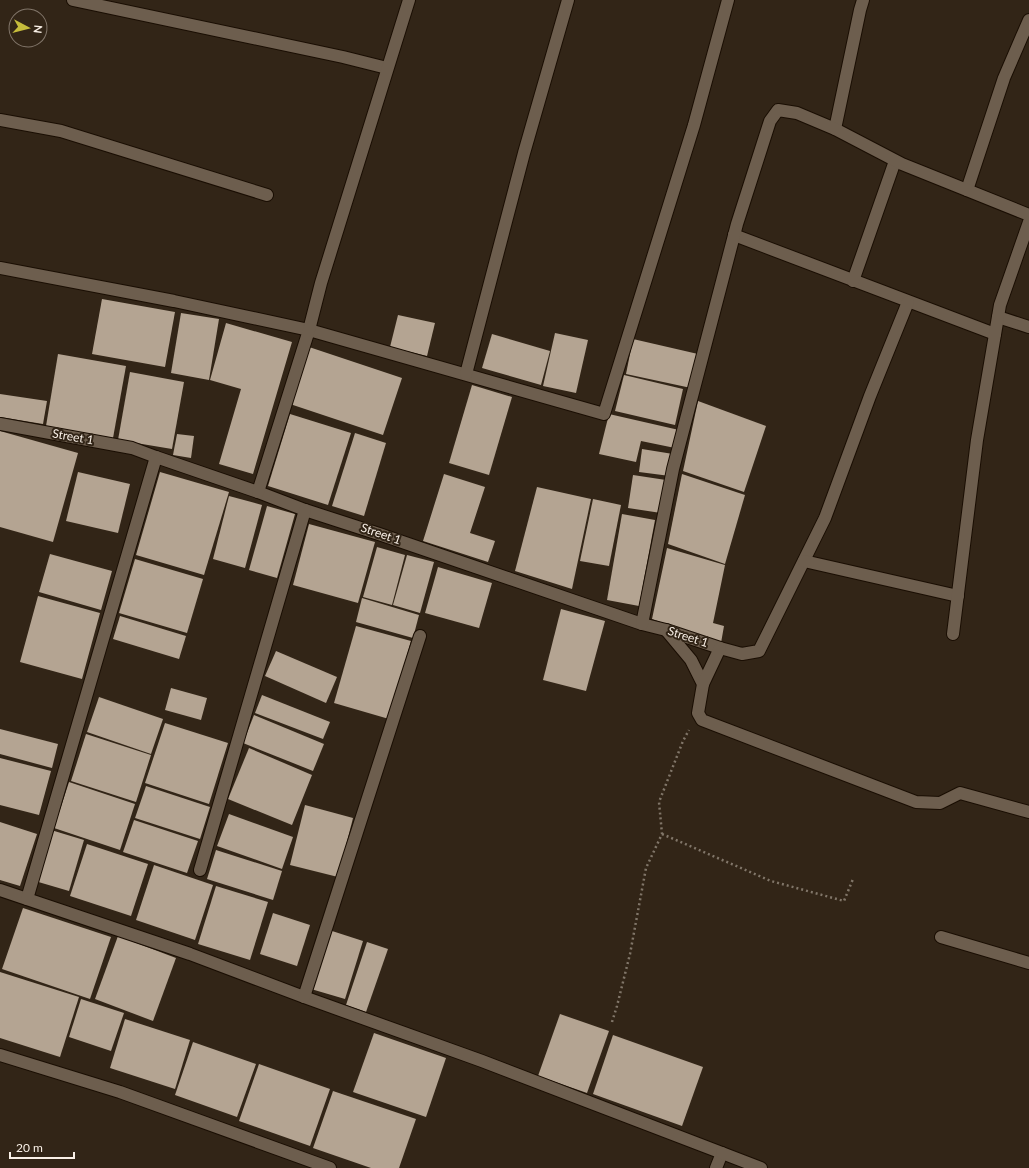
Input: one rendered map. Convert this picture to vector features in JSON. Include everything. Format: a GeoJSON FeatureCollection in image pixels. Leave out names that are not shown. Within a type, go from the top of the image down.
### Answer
{"type":"FeatureCollection","features":[{"type":"Feature","properties":{"kind":"street"},"geometry":{"type":"LineString","coordinates":[[73,0],[343,57],[388,68]]}},
{"type":"Feature","properties":{"kind":"street"},"geometry":{"type":"LineString","coordinates":[[258,492],[309,330],[321,283],[409,0]]}},
{"type":"Feature","properties":{"kind":"street"},"geometry":{"type":"LineString","coordinates":[[466,374],[524,153],[568,0]]}},
{"type":"Feature","properties":{"kind":"street"},"geometry":{"type":"LineString","coordinates":[[0,268],[174,301],[309,330],[604,414],[694,124],[728,0]]}},
{"type":"Feature","properties":{"kind":"street"},"geometry":{"type":"LineString","coordinates":[[835,129],[863,0]]}},
{"type":"Feature","properties":{"kind":"street"},"geometry":{"type":"LineString","coordinates":[[967,190],[1004,78],[1029,20]]}},
{"type":"Feature","properties":{"kind":"street"},"geometry":{"type":"LineString","coordinates":[[642,624],[673,469],[734,235],[770,121],[778,110],[797,114],[835,129],[895,161],[1029,215]]}},
{"type":"Feature","properties":{"kind":"street"},"geometry":{"type":"LineString","coordinates":[[0,120],[61,132],[267,195]]}},
{"type":"Feature","properties":{"kind":"street"},"geometry":{"type":"LineString","coordinates":[[853,281],[895,161]]}},
{"type":"Feature","properties":{"kind":"street"},"geometry":{"type":"LineString","coordinates":[[953,634],[977,440],[1000,304],[1029,222]]}},
{"type":"Feature","properties":{"kind":"street"},"geometry":{"type":"LineString","coordinates":[[734,235],[995,334]]}},
{"type":"Feature","properties":{"kind":"street"},"geometry":{"type":"LineString","coordinates":[[908,302],[870,396],[825,518],[804,561],[958,596]]}},
{"type":"Feature","properties":{"kind":"street"},"geometry":{"type":"LineString","coordinates":[[998,317],[1029,327]]}},
{"type":"Feature","properties":{"kind":"street","name":"Street 1"},"geometry":{"type":"LineString","coordinates":[[0,424],[132,448],[156,458],[258,492],[305,510],[642,624],[742,654],[759,651],[804,561]]}},
{"type":"Feature","properties":{"kind":"street"},"geometry":{"type":"LineString","coordinates":[[27,899],[156,458]]}},
{"type":"Feature","properties":{"kind":"street"},"geometry":{"type":"LineString","coordinates":[[200,870],[305,510]]}},
{"type":"Feature","properties":{"kind":"street"},"geometry":{"type":"LineString","coordinates":[[666,630],[691,660],[703,684]]}},
{"type":"Feature","properties":{"kind":"street"},"geometry":{"type":"LineString","coordinates":[[304,997],[420,636]]}},
{"type":"Feature","properties":{"kind":"street"},"geometry":{"type":"LineString","coordinates":[[720,648],[703,684],[698,713],[702,720],[916,802],[940,803],[960,793],[1029,812]]}},
{"type":"Feature","properties":{"kind":"street"},"geometry":{"type":"LineString","coordinates":[[0,890],[190,954],[482,1061],[761,1168]]}},
{"type":"Feature","properties":{"kind":"street"},"geometry":{"type":"LineString","coordinates":[[941,937],[1029,962]]}},
{"type":"Feature","properties":{"kind":"street"},"geometry":{"type":"LineString","coordinates":[[0,1055],[120,1092],[330,1168]]}},
{"type":"Feature","properties":{"kind":"street"},"geometry":{"type":"LineString","coordinates":[[716,1168],[722,1153]]}},
{"type":"Feature","properties":{"kind":"path"},"geometry":{"type":"LineString","coordinates":[[612,1022],[630,954],[646,868],[662,834],[659,802],[683,741],[698,713]]}},
{"type":"Feature","properties":{"kind":"path"},"geometry":{"type":"LineString","coordinates":[[662,834],[771,881],[844,901],[853,879]]}},
{"type":"Feature","properties":{"kind":"building"},"geometry":{"type":"Polygon","coordinates":[[[102,299],[175,312],[165,367],[92,354],[102,299]]]}},
{"type":"Feature","properties":{"kind":"building"},"geometry":{"type":"Polygon","coordinates":[[[181,313],[219,319],[209,380],[171,373],[181,313]]]}},
{"type":"Feature","properties":{"kind":"building"},"geometry":{"type":"Polygon","coordinates":[[[398,315],[435,323],[427,356],[390,347],[398,315]]]}},
{"type":"Feature","properties":{"kind":"building"},"geometry":{"type":"Polygon","coordinates":[[[226,323],[292,342],[253,474],[219,464],[241,389],[210,380],[226,323]]]}},
{"type":"Feature","properties":{"kind":"building"},"geometry":{"type":"Polygon","coordinates":[[[555,333],[588,340],[576,393],[543,386],[555,333]]]}},
{"type":"Feature","properties":{"kind":"building"},"geometry":{"type":"Polygon","coordinates":[[[492,334],[550,351],[541,385],[482,368],[492,334]]]}},
{"type":"Feature","properties":{"kind":"building"},"geometry":{"type":"Polygon","coordinates":[[[633,339],[698,354],[691,388],[626,374],[633,339]]]}},
{"type":"Feature","properties":{"kind":"building"},"geometry":{"type":"Polygon","coordinates":[[[309,347],[402,378],[383,435],[290,404],[309,347]]]}},
{"type":"Feature","properties":{"kind":"building"},"geometry":{"type":"Polygon","coordinates":[[[58,354],[126,366],[113,438],[46,426],[58,354]]]}},
{"type":"Feature","properties":{"kind":"building"},"geometry":{"type":"Polygon","coordinates":[[[130,372],[184,382],[172,449],[118,440],[130,372]]]}},
{"type":"Feature","properties":{"kind":"building"},"geometry":{"type":"Polygon","coordinates":[[[624,375],[683,389],[675,425],[615,411],[624,375]]]}},
{"type":"Feature","properties":{"kind":"building"},"geometry":{"type":"Polygon","coordinates":[[[472,385],[512,397],[489,475],[449,463],[472,385]]]}},
{"type":"Feature","properties":{"kind":"building"},"geometry":{"type":"Polygon","coordinates":[[[0,394],[47,401],[43,424],[0,417],[0,394]]]}},
{"type":"Feature","properties":{"kind":"building"},"geometry":{"type":"Polygon","coordinates":[[[698,401],[766,426],[744,492],[683,471],[698,401]]]}},
{"type":"Feature","properties":{"kind":"building"},"geometry":{"type":"Polygon","coordinates":[[[290,414],[351,433],[328,505],[268,486],[290,414]]]}},
{"type":"Feature","properties":{"kind":"building"},"geometry":{"type":"Polygon","coordinates":[[[609,414],[679,430],[675,448],[641,441],[636,462],[599,454],[609,414]]]}},
{"type":"Feature","properties":{"kind":"building"},"geometry":{"type":"Polygon","coordinates":[[[0,431],[78,453],[53,542],[0,527],[0,431]]]}},
{"type":"Feature","properties":{"kind":"building"},"geometry":{"type":"Polygon","coordinates":[[[355,433],[386,443],[364,516],[332,506],[355,433]]]}},
{"type":"Feature","properties":{"kind":"building"},"geometry":{"type":"Polygon","coordinates":[[[177,434],[194,436],[191,458],[173,455],[177,434]]]}},
{"type":"Feature","properties":{"kind":"building"},"geometry":{"type":"Polygon","coordinates":[[[642,449],[673,454],[670,476],[639,472],[642,449]]]}},
{"type":"Feature","properties":{"kind":"building"},"geometry":{"type":"Polygon","coordinates":[[[78,472],[130,484],[118,533],[66,521],[78,472]]]}},
{"type":"Feature","properties":{"kind":"building"},"geometry":{"type":"Polygon","coordinates":[[[160,472],[229,492],[204,575],[136,555],[160,472]]]}},
{"type":"Feature","properties":{"kind":"building"},"geometry":{"type":"Polygon","coordinates":[[[444,474],[485,487],[470,533],[495,541],[488,562],[423,541],[444,474]]]}},
{"type":"Feature","properties":{"kind":"building"},"geometry":{"type":"Polygon","coordinates":[[[682,474],[745,495],[725,564],[668,544],[682,474]]]}},
{"type":"Feature","properties":{"kind":"building"},"geometry":{"type":"Polygon","coordinates":[[[633,475],[666,480],[661,513],[628,508],[633,475]]]}},
{"type":"Feature","properties":{"kind":"building"},"geometry":{"type":"Polygon","coordinates":[[[537,487],[591,499],[572,589],[515,571],[537,487]]]}},
{"type":"Feature","properties":{"kind":"building"},"geometry":{"type":"Polygon","coordinates":[[[229,496],[262,505],[245,568],[213,559],[229,496]]]}},
{"type":"Feature","properties":{"kind":"building"},"geometry":{"type":"Polygon","coordinates":[[[593,499],[621,505],[609,566],[580,561],[593,499]]]}},
{"type":"Feature","properties":{"kind":"building"},"geometry":{"type":"Polygon","coordinates":[[[267,506],[295,514],[277,578],[249,570],[267,506]]]}},
{"type":"Feature","properties":{"kind":"building"},"geometry":{"type":"Polygon","coordinates":[[[622,514],[655,520],[639,606],[607,600],[622,514]]]}},
{"type":"Feature","properties":{"kind":"building"},"geometry":{"type":"Polygon","coordinates":[[[309,524],[375,542],[358,603],[293,585],[309,524]]]}},
{"type":"Feature","properties":{"kind":"building"},"geometry":{"type":"Polygon","coordinates":[[[377,547],[405,555],[392,605],[363,597],[377,547]]]}},
{"type":"Feature","properties":{"kind":"building"},"geometry":{"type":"Polygon","coordinates":[[[667,548],[725,565],[713,623],[724,626],[721,643],[652,619],[667,548]]]}},
{"type":"Feature","properties":{"kind":"building"},"geometry":{"type":"Polygon","coordinates":[[[50,554],[112,571],[101,610],[39,592],[50,554]]]}},
{"type":"Feature","properties":{"kind":"building"},"geometry":{"type":"Polygon","coordinates":[[[407,555],[434,562],[420,613],[393,605],[407,555]]]}},
{"type":"Feature","properties":{"kind":"building"},"geometry":{"type":"Polygon","coordinates":[[[135,559],[203,579],[187,633],[119,613],[135,559]]]}},
{"type":"Feature","properties":{"kind":"building"},"geometry":{"type":"Polygon","coordinates":[[[438,567],[492,583],[479,628],[425,613],[438,567]]]}},
{"type":"Feature","properties":{"kind":"building"},"geometry":{"type":"Polygon","coordinates":[[[38,596],[100,613],[82,679],[20,662],[38,596]]]}},
{"type":"Feature","properties":{"kind":"building"},"geometry":{"type":"Polygon","coordinates":[[[362,598],[419,615],[413,638],[356,622],[362,598]]]}},
{"type":"Feature","properties":{"kind":"building"},"geometry":{"type":"Polygon","coordinates":[[[561,609],[605,621],[586,691],[543,680],[561,609]]]}},
{"type":"Feature","properties":{"kind":"building"},"geometry":{"type":"Polygon","coordinates":[[[120,616],[186,636],[179,659],[113,639],[120,616]]]}},
{"type":"Feature","properties":{"kind":"building"},"geometry":{"type":"Polygon","coordinates":[[[356,626],[411,641],[389,719],[334,703],[356,626]]]}},
{"type":"Feature","properties":{"kind":"building"},"geometry":{"type":"Polygon","coordinates":[[[276,651],[337,677],[326,703],[265,676],[276,651]]]}},
{"type":"Feature","properties":{"kind":"building"},"geometry":{"type":"Polygon","coordinates":[[[171,688],[207,698],[201,720],[165,710],[171,688]]]}},
{"type":"Feature","properties":{"kind":"building"},"geometry":{"type":"Polygon","coordinates":[[[262,695],[330,722],[323,739],[255,713],[262,695]]]}},
{"type":"Feature","properties":{"kind":"building"},"geometry":{"type":"Polygon","coordinates":[[[99,697],[163,719],[151,754],[87,732],[99,697]]]}},
{"type":"Feature","properties":{"kind":"building"},"geometry":{"type":"Polygon","coordinates":[[[254,715],[324,744],[313,771],[243,743],[254,715]]]}},
{"type":"Feature","properties":{"kind":"building"},"geometry":{"type":"Polygon","coordinates":[[[165,723],[228,743],[209,804],[145,783],[165,723]]]}},
{"type":"Feature","properties":{"kind":"building"},"geometry":{"type":"Polygon","coordinates":[[[0,729],[58,744],[52,768],[0,754],[0,729]]]}},
{"type":"Feature","properties":{"kind":"building"},"geometry":{"type":"Polygon","coordinates":[[[86,734],[151,755],[136,802],[71,781],[86,734]]]}},
{"type":"Feature","properties":{"kind":"building"},"geometry":{"type":"Polygon","coordinates":[[[249,748],[312,775],[292,825],[228,799],[249,748]]]}},
{"type":"Feature","properties":{"kind":"building"},"geometry":{"type":"Polygon","coordinates":[[[0,758],[51,771],[39,815],[0,805],[0,758]]]}},
{"type":"Feature","properties":{"kind":"building"},"geometry":{"type":"Polygon","coordinates":[[[69,782],[135,804],[120,850],[54,828],[69,782]]]}},
{"type":"Feature","properties":{"kind":"building"},"geometry":{"type":"Polygon","coordinates":[[[146,786],[210,807],[200,839],[135,818],[146,786]]]}},
{"type":"Feature","properties":{"kind":"building"},"geometry":{"type":"Polygon","coordinates":[[[305,805],[353,818],[338,877],[290,865],[305,805]]]}},
{"type":"Feature","properties":{"kind":"building"},"geometry":{"type":"Polygon","coordinates":[[[229,814],[293,837],[282,869],[217,846],[229,814]]]}},
{"type":"Feature","properties":{"kind":"building"},"geometry":{"type":"Polygon","coordinates":[[[134,820],[198,841],[187,873],[123,852],[134,820]]]}},
{"type":"Feature","properties":{"kind":"building"},"geometry":{"type":"Polygon","coordinates":[[[0,822],[37,834],[20,886],[0,880],[0,822]]]}},
{"type":"Feature","properties":{"kind":"building"},"geometry":{"type":"Polygon","coordinates":[[[51,830],[84,840],[69,891],[35,881],[51,830]]]}},
{"type":"Feature","properties":{"kind":"building"},"geometry":{"type":"Polygon","coordinates":[[[87,844],[148,864],[131,916],[70,896],[87,844]]]}},
{"type":"Feature","properties":{"kind":"building"},"geometry":{"type":"Polygon","coordinates":[[[216,850],[282,871],[273,900],[207,879],[216,850]]]}},
{"type":"Feature","properties":{"kind":"building"},"geometry":{"type":"Polygon","coordinates":[[[154,865],[213,885],[195,940],[136,920],[154,865]]]}},
{"type":"Feature","properties":{"kind":"building"},"geometry":{"type":"Polygon","coordinates":[[[216,886],[268,902],[250,960],[198,944],[216,886]]]}},
{"type":"Feature","properties":{"kind":"building"},"geometry":{"type":"Polygon","coordinates":[[[23,908],[111,937],[90,999],[2,969],[23,908]]]}},
{"type":"Feature","properties":{"kind":"building"},"geometry":{"type":"Polygon","coordinates":[[[273,913],[310,925],[297,966],[260,954],[273,913]]]}},
{"type":"Feature","properties":{"kind":"building"},"geometry":{"type":"Polygon","coordinates":[[[329,930],[363,941],[345,999],[311,989],[329,930]]]}},
{"type":"Feature","properties":{"kind":"building"},"geometry":{"type":"Polygon","coordinates":[[[118,936],[176,958],[153,1021],[95,999],[118,936]]]}},
{"type":"Feature","properties":{"kind":"building"},"geometry":{"type":"Polygon","coordinates":[[[367,942],[388,949],[366,1012],[346,1005],[367,942]]]}},
{"type":"Feature","properties":{"kind":"building"},"geometry":{"type":"Polygon","coordinates":[[[0,972],[79,997],[60,1057],[0,1038],[0,972]]]}},
{"type":"Feature","properties":{"kind":"building"},"geometry":{"type":"Polygon","coordinates":[[[81,999],[124,1013],[111,1051],[69,1037],[81,999]]]}},
{"type":"Feature","properties":{"kind":"building"},"geometry":{"type":"Polygon","coordinates":[[[560,1014],[609,1031],[587,1093],[538,1076],[560,1014]]]}},
{"type":"Feature","properties":{"kind":"building"},"geometry":{"type":"Polygon","coordinates":[[[125,1019],[190,1040],[175,1089],[110,1068],[125,1019]]]}},
{"type":"Feature","properties":{"kind":"building"},"geometry":{"type":"Polygon","coordinates":[[[374,1033],[446,1058],[426,1117],[353,1092],[374,1033]]]}},
{"type":"Feature","properties":{"kind":"building"},"geometry":{"type":"Polygon","coordinates":[[[613,1035],[703,1067],[682,1126],[593,1094],[613,1035]]]}},
{"type":"Feature","properties":{"kind":"building"},"geometry":{"type":"Polygon","coordinates":[[[193,1042],[256,1064],[237,1117],[175,1095],[193,1042]]]}},
{"type":"Feature","properties":{"kind":"building"},"geometry":{"type":"Polygon","coordinates":[[[259,1064],[330,1089],[310,1146],[239,1121],[259,1064]]]}},
{"type":"Feature","properties":{"kind":"building"},"geometry":{"type":"Polygon","coordinates":[[[333,1091],[416,1119],[399,1168],[371,1168],[313,1148],[333,1091]]]}}]}
